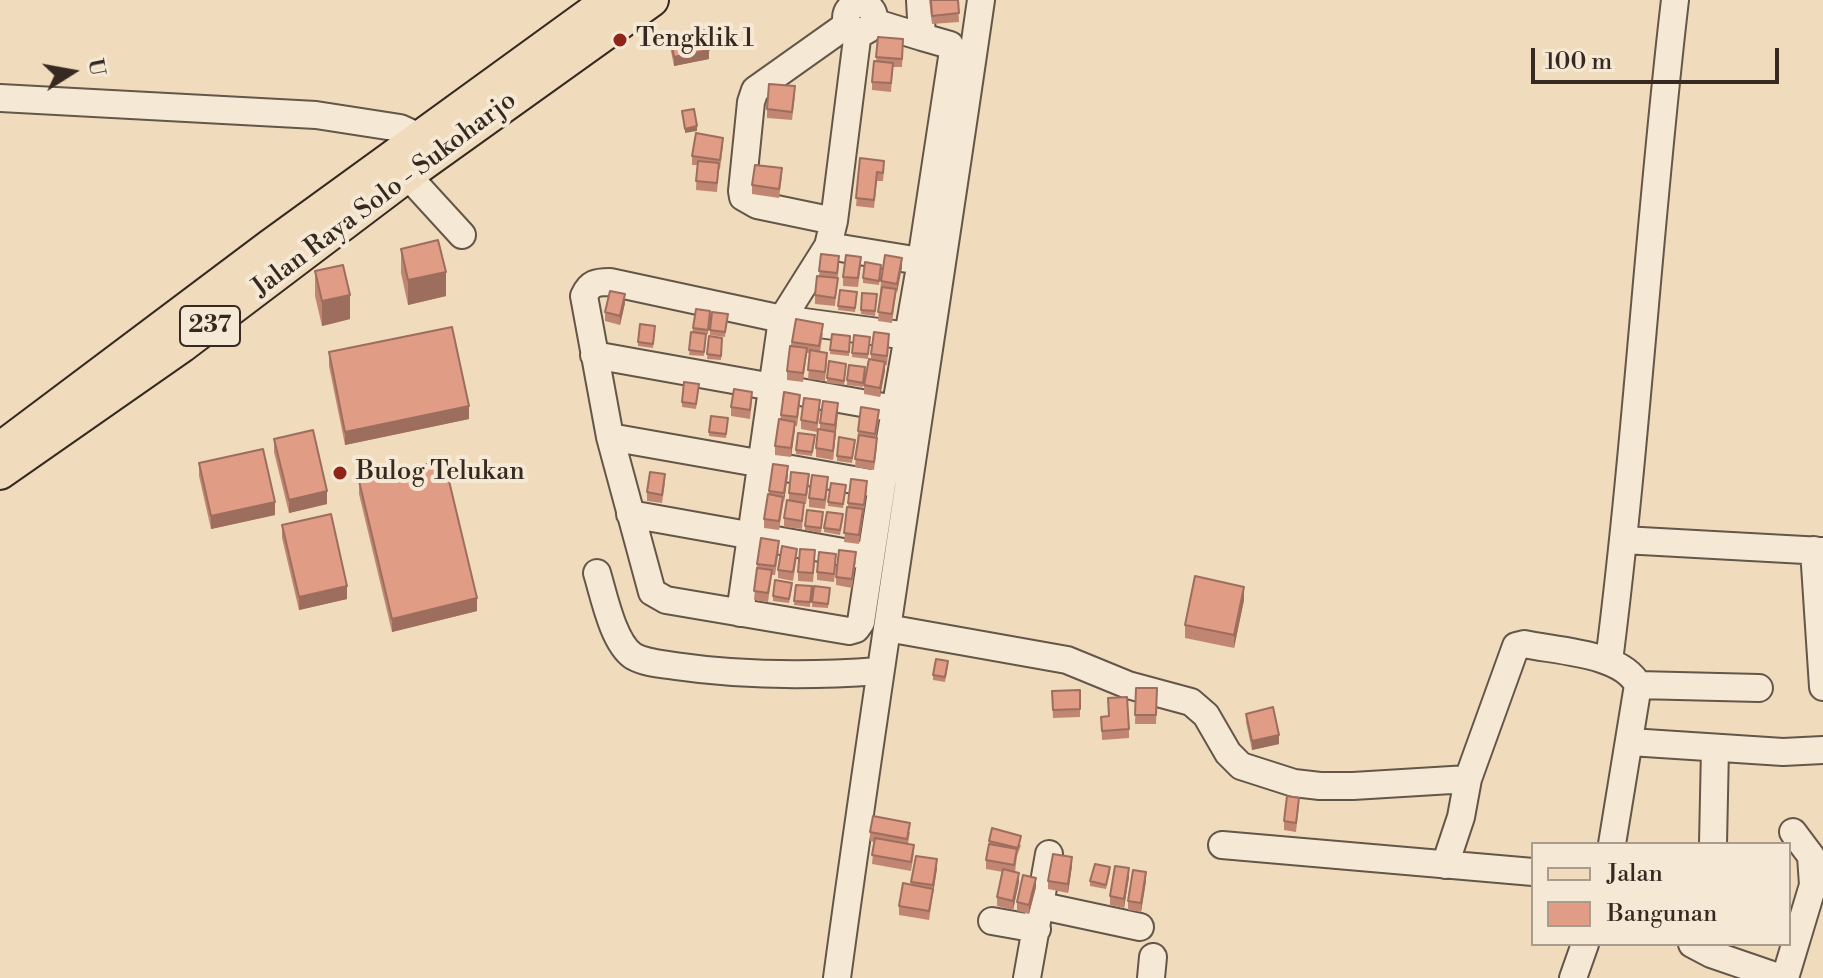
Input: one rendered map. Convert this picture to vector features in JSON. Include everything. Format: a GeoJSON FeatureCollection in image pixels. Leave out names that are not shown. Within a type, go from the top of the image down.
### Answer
{"type":"FeatureCollection","features":[{"type":"Feature","properties":{"kind":"main road","name":"Jalan Raya Solo - Sukoharjo"},"geometry":{"type":"LineString","coordinates":[[0,449],[278,257],[412,158],[609,0]]}},
{"type":"Feature","properties":{"kind":"main road","name":"Jalan Raya Solo - Sukoharjo"},"geometry":{"type":"LineString","coordinates":[[412,158],[652,0]]}},
{"type":"Feature","properties":{"kind":"main road","name":"Jalan Raya Solo - Sukoharjo"},"geometry":{"type":"LineString","coordinates":[[0,473],[93,410],[278,257]]}},
{"type":"Feature","properties":{"kind":"street"},"geometry":{"type":"LineString","coordinates":[[920,0],[922,37]]}},
{"type":"Feature","properties":{"kind":"street"},"geometry":{"type":"LineString","coordinates":[[837,978],[879,671],[981,0]]}},
{"type":"Feature","properties":{"kind":"street"},"geometry":{"type":"LineString","coordinates":[[1609,661],[1675,0]]}},
{"type":"Feature","properties":{"kind":"street"},"geometry":{"type":"LineString","coordinates":[[859,11],[950,45],[953,51],[921,261],[861,622],[855,630],[849,631],[655,596],[650,589],[610,437],[584,296],[588,288],[595,282],[610,282],[782,319],[908,336]]}},
{"type":"Feature","properties":{"kind":"street"},"geometry":{"type":"LineString","coordinates":[[740,613],[782,319],[831,234],[859,11]]}},
{"type":"Feature","properties":{"kind":"street"},"geometry":{"type":"LineString","coordinates":[[859,11],[755,90],[751,102],[743,197],[831,234],[921,261]]}},
{"type":"Feature","properties":{"kind":"street"},"geometry":{"type":"LineString","coordinates":[[0,98],[316,115],[400,128],[412,158],[462,235]]}},
{"type":"Feature","properties":{"kind":"street"},"geometry":{"type":"LineString","coordinates":[[594,355],[895,409]]}},
{"type":"Feature","properties":{"kind":"street"},"geometry":{"type":"LineString","coordinates":[[610,437],[882,485]]}},
{"type":"Feature","properties":{"kind":"street"},"geometry":{"type":"LineString","coordinates":[[630,514],[871,557]]}},
{"type":"Feature","properties":{"kind":"street"},"geometry":{"type":"LineString","coordinates":[[1623,540],[1818,551],[1823,687]]}},
{"type":"Feature","properties":{"kind":"street"},"geometry":{"type":"LineString","coordinates":[[597,573],[617,635],[635,658],[685,667],[783,676],[879,671]]}},
{"type":"Feature","properties":{"kind":"street"},"geometry":{"type":"LineString","coordinates":[[887,628],[1074,662],[1128,685],[1191,702],[1206,715],[1228,753],[1241,766],[1294,783],[1353,786],[1468,779]]}},
{"type":"Feature","properties":{"kind":"street"},"geometry":{"type":"LineString","coordinates":[[1445,865],[1461,817],[1468,779],[1516,646],[1524,644],[1609,661],[1627,670],[1638,685],[1612,842]]}},
{"type":"Feature","properties":{"kind":"street"},"geometry":{"type":"LineString","coordinates":[[1638,685],[1759,688]]}},
{"type":"Feature","properties":{"kind":"street"},"geometry":{"type":"LineString","coordinates":[[1630,742],[1783,752],[1823,750]]}},
{"type":"Feature","properties":{"kind":"street"},"geometry":{"type":"LineString","coordinates":[[1713,842],[1715,748]]}},
{"type":"Feature","properties":{"kind":"street"},"geometry":{"type":"LineString","coordinates":[[1705,947],[1783,978],[1813,885],[1811,856],[1793,832]]}},
{"type":"Feature","properties":{"kind":"street"},"geometry":{"type":"LineString","coordinates":[[1222,845],[1531,872]]}},
{"type":"Feature","properties":{"kind":"street"},"geometry":{"type":"LineString","coordinates":[[1027,978],[1049,854]]}},
{"type":"Feature","properties":{"kind":"street"},"geometry":{"type":"LineString","coordinates":[[992,921],[1039,918],[1140,927]]}},
{"type":"Feature","properties":{"kind":"street"},"geometry":{"type":"LineString","coordinates":[[1573,978],[1584,946]]}},
{"type":"Feature","properties":{"kind":"building"},"geometry":{"type":"Polygon","coordinates":[[[931,0],[958,0],[959,13],[932,16],[931,0]]]}},
{"type":"Feature","properties":{"kind":"building"},"geometry":{"type":"Polygon","coordinates":[[[705,30],[709,50],[674,57],[670,37],[705,30]]]}},
{"type":"Feature","properties":{"kind":"building"},"geometry":{"type":"Polygon","coordinates":[[[878,37],[903,39],[902,59],[876,57],[878,37]]]}},
{"type":"Feature","properties":{"kind":"building"},"geometry":{"type":"Polygon","coordinates":[[[874,61],[893,63],[891,83],[872,82],[874,61]]]}},
{"type":"Feature","properties":{"kind":"building"},"geometry":{"type":"Polygon","coordinates":[[[769,84],[795,86],[792,112],[767,109],[769,84]]]}},
{"type":"Feature","properties":{"kind":"building"},"geometry":{"type":"Polygon","coordinates":[[[694,109],[697,126],[685,129],[682,111],[694,109]]]}},
{"type":"Feature","properties":{"kind":"building"},"geometry":{"type":"Polygon","coordinates":[[[696,133],[723,138],[720,160],[692,156],[696,133]]]}},
{"type":"Feature","properties":{"kind":"building"},"geometry":{"type":"Polygon","coordinates":[[[860,158],[884,161],[883,173],[877,172],[874,200],[856,198],[860,158]]]}},
{"type":"Feature","properties":{"kind":"building"},"geometry":{"type":"Polygon","coordinates":[[[698,161],[719,163],[717,183],[696,181],[698,161]]]}},
{"type":"Feature","properties":{"kind":"building"},"geometry":{"type":"Polygon","coordinates":[[[755,165],[782,168],[779,189],[752,185],[755,165]]]}},
{"type":"Feature","properties":{"kind":"building"},"geometry":{"type":"Polygon","coordinates":[[[438,240],[446,272],[408,280],[401,249],[438,240]]]}},
{"type":"Feature","properties":{"kind":"building"},"geometry":{"type":"Polygon","coordinates":[[[821,254],[839,256],[837,273],[819,271],[821,254]]]}},
{"type":"Feature","properties":{"kind":"building"},"geometry":{"type":"Polygon","coordinates":[[[846,255],[861,257],[858,278],[843,277],[846,255]]]}},
{"type":"Feature","properties":{"kind":"building"},"geometry":{"type":"Polygon","coordinates":[[[885,255],[902,258],[897,284],[881,281],[885,255]]]}},
{"type":"Feature","properties":{"kind":"building"},"geometry":{"type":"Polygon","coordinates":[[[865,262],[881,265],[879,281],[863,278],[865,262]]]}},
{"type":"Feature","properties":{"kind":"building"},"geometry":{"type":"Polygon","coordinates":[[[343,265],[350,295],[322,301],[315,271],[343,265]]]}},
{"type":"Feature","properties":{"kind":"building"},"geometry":{"type":"Polygon","coordinates":[[[817,276],[838,278],[835,298],[815,295],[817,276]]]}},
{"type":"Feature","properties":{"kind":"building"},"geometry":{"type":"Polygon","coordinates":[[[882,287],[896,289],[892,314],[878,312],[882,287]]]}},
{"type":"Feature","properties":{"kind":"building"},"geometry":{"type":"Polygon","coordinates":[[[840,290],[857,292],[855,308],[838,306],[840,290]]]}},
{"type":"Feature","properties":{"kind":"building"},"geometry":{"type":"Polygon","coordinates":[[[610,291],[625,294],[620,316],[605,312],[610,291]]]}},
{"type":"Feature","properties":{"kind":"building"},"geometry":{"type":"Polygon","coordinates":[[[862,293],[877,294],[875,311],[861,310],[862,293]]]}},
{"type":"Feature","properties":{"kind":"building"},"geometry":{"type":"Polygon","coordinates":[[[696,309],[710,311],[708,330],[693,328],[696,309]]]}},
{"type":"Feature","properties":{"kind":"building"},"geometry":{"type":"Polygon","coordinates":[[[712,312],[728,314],[725,332],[710,330],[712,312]]]}},
{"type":"Feature","properties":{"kind":"building"},"geometry":{"type":"Polygon","coordinates":[[[796,319],[823,324],[819,346],[792,342],[796,319]]]}},
{"type":"Feature","properties":{"kind":"building"},"geometry":{"type":"Polygon","coordinates":[[[640,324],[655,326],[653,344],[638,342],[640,324]]]}},
{"type":"Feature","properties":{"kind":"building"},"geometry":{"type":"Polygon","coordinates":[[[452,327],[469,406],[345,432],[329,352],[452,327]]]}},
{"type":"Feature","properties":{"kind":"building"},"geometry":{"type":"Polygon","coordinates":[[[691,332],[706,334],[704,352],[689,350],[691,332]]]}},
{"type":"Feature","properties":{"kind":"building"},"geometry":{"type":"Polygon","coordinates":[[[874,332],[889,334],[887,356],[871,354],[874,332]]]}},
{"type":"Feature","properties":{"kind":"building"},"geometry":{"type":"Polygon","coordinates":[[[832,334],[850,336],[849,352],[830,350],[832,334]]]}},
{"type":"Feature","properties":{"kind":"building"},"geometry":{"type":"Polygon","coordinates":[[[854,335],[870,337],[868,354],[852,353],[854,335]]]}},
{"type":"Feature","properties":{"kind":"building"},"geometry":{"type":"Polygon","coordinates":[[[709,336],[722,338],[721,356],[707,354],[709,336]]]}},
{"type":"Feature","properties":{"kind":"building"},"geometry":{"type":"Polygon","coordinates":[[[790,346],[807,348],[803,373],[787,371],[790,346]]]}},
{"type":"Feature","properties":{"kind":"building"},"geometry":{"type":"Polygon","coordinates":[[[810,350],[827,353],[825,372],[808,370],[810,350]]]}},
{"type":"Feature","properties":{"kind":"building"},"geometry":{"type":"Polygon","coordinates":[[[869,359],[885,362],[880,388],[864,385],[869,359]]]}},
{"type":"Feature","properties":{"kind":"building"},"geometry":{"type":"Polygon","coordinates":[[[829,361],[846,364],[844,381],[827,378],[829,361]]]}},
{"type":"Feature","properties":{"kind":"building"},"geometry":{"type":"Polygon","coordinates":[[[849,365],[865,367],[863,383],[847,380],[849,365]]]}},
{"type":"Feature","properties":{"kind":"building"},"geometry":{"type":"Polygon","coordinates":[[[684,382],[699,384],[696,404],[682,402],[684,382]]]}},
{"type":"Feature","properties":{"kind":"building"},"geometry":{"type":"Polygon","coordinates":[[[734,389],[752,392],[750,410],[731,407],[734,389]]]}},
{"type":"Feature","properties":{"kind":"building"},"geometry":{"type":"Polygon","coordinates":[[[784,392],[800,395],[797,417],[781,415],[784,392]]]}},
{"type":"Feature","properties":{"kind":"building"},"geometry":{"type":"Polygon","coordinates":[[[804,398],[820,400],[817,423],[801,420],[804,398]]]}},
{"type":"Feature","properties":{"kind":"building"},"geometry":{"type":"Polygon","coordinates":[[[823,401],[838,403],[835,425],[820,423],[823,401]]]}},
{"type":"Feature","properties":{"kind":"building"},"geometry":{"type":"Polygon","coordinates":[[[861,407],[879,410],[875,434],[858,431],[861,407]]]}},
{"type":"Feature","properties":{"kind":"building"},"geometry":{"type":"Polygon","coordinates":[[[711,416],[728,418],[726,434],[709,432],[711,416]]]}},
{"type":"Feature","properties":{"kind":"building"},"geometry":{"type":"Polygon","coordinates":[[[779,419],[795,422],[791,448],[775,446],[779,419]]]}},
{"type":"Feature","properties":{"kind":"building"},"geometry":{"type":"Polygon","coordinates":[[[818,429],[835,432],[833,451],[816,448],[818,429]]]}},
{"type":"Feature","properties":{"kind":"building"},"geometry":{"type":"Polygon","coordinates":[[[313,430],[327,491],[289,500],[274,439],[313,430]]]}},
{"type":"Feature","properties":{"kind":"building"},"geometry":{"type":"Polygon","coordinates":[[[798,433],[815,435],[812,452],[796,450],[798,433]]]}},
{"type":"Feature","properties":{"kind":"building"},"geometry":{"type":"Polygon","coordinates":[[[859,435],[877,438],[874,462],[855,459],[859,435]]]}},
{"type":"Feature","properties":{"kind":"building"},"geometry":{"type":"Polygon","coordinates":[[[839,437],[855,440],[852,458],[837,456],[839,437]]]}},
{"type":"Feature","properties":{"kind":"building"},"geometry":{"type":"Polygon","coordinates":[[[263,449],[275,502],[211,516],[199,463],[263,449]]]}},
{"type":"Feature","properties":{"kind":"building"},"geometry":{"type":"Polygon","coordinates":[[[444,460],[477,598],[392,619],[359,481],[444,460]]]}},
{"type":"Feature","properties":{"kind":"building"},"geometry":{"type":"Polygon","coordinates":[[[773,464],[788,466],[784,493],[769,491],[773,464]]]}},
{"type":"Feature","properties":{"kind":"building"},"geometry":{"type":"Polygon","coordinates":[[[650,472],[665,474],[662,495],[647,492],[650,472]]]}},
{"type":"Feature","properties":{"kind":"building"},"geometry":{"type":"Polygon","coordinates":[[[791,472],[809,474],[806,495],[789,493],[791,472]]]}},
{"type":"Feature","properties":{"kind":"building"},"geometry":{"type":"Polygon","coordinates":[[[812,475],[828,477],[825,500],[809,498],[812,475]]]}},
{"type":"Feature","properties":{"kind":"building"},"geometry":{"type":"Polygon","coordinates":[[[851,479],[867,481],[864,505],[848,503],[851,479]]]}},
{"type":"Feature","properties":{"kind":"building"},"geometry":{"type":"Polygon","coordinates":[[[831,483],[846,485],[843,504],[828,502],[831,483]]]}},
{"type":"Feature","properties":{"kind":"building"},"geometry":{"type":"Polygon","coordinates":[[[768,494],[783,497],[779,521],[764,519],[768,494]]]}},
{"type":"Feature","properties":{"kind":"building"},"geometry":{"type":"Polygon","coordinates":[[[787,500],[804,503],[802,521],[784,518],[787,500]]]}},
{"type":"Feature","properties":{"kind":"building"},"geometry":{"type":"Polygon","coordinates":[[[847,507],[863,509],[859,535],[844,533],[847,507]]]}},
{"type":"Feature","properties":{"kind":"building"},"geometry":{"type":"Polygon","coordinates":[[[807,510],[823,512],[821,528],[805,526],[807,510]]]}},
{"type":"Feature","properties":{"kind":"building"},"geometry":{"type":"Polygon","coordinates":[[[827,512],[843,514],[840,530],[824,528],[827,512]]]}},
{"type":"Feature","properties":{"kind":"building"},"geometry":{"type":"Polygon","coordinates":[[[331,514],[347,586],[299,597],[282,525],[331,514]]]}},
{"type":"Feature","properties":{"kind":"building"},"geometry":{"type":"Polygon","coordinates":[[[761,538],[779,541],[775,566],[757,564],[761,538]]]}},
{"type":"Feature","properties":{"kind":"building"},"geometry":{"type":"Polygon","coordinates":[[[782,546],[797,549],[793,572],[778,570],[782,546]]]}},
{"type":"Feature","properties":{"kind":"building"},"geometry":{"type":"Polygon","coordinates":[[[800,549],[815,550],[813,573],[798,572],[800,549]]]}},
{"type":"Feature","properties":{"kind":"building"},"geometry":{"type":"Polygon","coordinates":[[[839,550],[856,552],[852,579],[836,577],[839,550]]]}},
{"type":"Feature","properties":{"kind":"building"},"geometry":{"type":"Polygon","coordinates":[[[819,552],[836,554],[834,574],[817,572],[819,552]]]}},
{"type":"Feature","properties":{"kind":"building"},"geometry":{"type":"Polygon","coordinates":[[[757,568],[772,570],[768,593],[754,591],[757,568]]]}},
{"type":"Feature","properties":{"kind":"building"},"geometry":{"type":"Polygon","coordinates":[[[1195,576],[1244,587],[1234,635],[1185,625],[1195,576]]]}},
{"type":"Feature","properties":{"kind":"building"},"geometry":{"type":"Polygon","coordinates":[[[775,580],[792,583],[789,599],[773,596],[775,580]]]}},
{"type":"Feature","properties":{"kind":"building"},"geometry":{"type":"Polygon","coordinates":[[[796,585],[812,586],[810,602],[794,601],[796,585]]]}},
{"type":"Feature","properties":{"kind":"building"},"geometry":{"type":"Polygon","coordinates":[[[814,586],[830,588],[828,604],[812,602],[814,586]]]}},
{"type":"Feature","properties":{"kind":"building"},"geometry":{"type":"Polygon","coordinates":[[[936,659],[948,661],[945,677],[933,675],[936,659]]]}},
{"type":"Feature","properties":{"kind":"building"},"geometry":{"type":"Polygon","coordinates":[[[1136,688],[1157,688],[1156,715],[1135,715],[1136,688]]]}},
{"type":"Feature","properties":{"kind":"building"},"geometry":{"type":"Polygon","coordinates":[[[1080,690],[1080,709],[1053,710],[1052,691],[1080,690]]]}},
{"type":"Feature","properties":{"kind":"building"},"geometry":{"type":"Polygon","coordinates":[[[1127,697],[1129,729],[1102,731],[1101,717],[1109,716],[1108,698],[1127,697]]]}},
{"type":"Feature","properties":{"kind":"building"},"geometry":{"type":"Polygon","coordinates":[[[1273,707],[1279,735],[1252,741],[1246,714],[1273,707]]]}},
{"type":"Feature","properties":{"kind":"building"},"geometry":{"type":"Polygon","coordinates":[[[1287,796],[1299,798],[1296,823],[1284,821],[1287,796]]]}},
{"type":"Feature","properties":{"kind":"building"},"geometry":{"type":"Polygon","coordinates":[[[873,816],[910,823],[907,839],[870,832],[873,816]]]}},
{"type":"Feature","properties":{"kind":"building"},"geometry":{"type":"Polygon","coordinates":[[[992,828],[1021,836],[1018,848],[989,841],[992,828]]]}},
{"type":"Feature","properties":{"kind":"building"},"geometry":{"type":"Polygon","coordinates":[[[875,838],[914,845],[911,862],[872,855],[875,838]]]}},
{"type":"Feature","properties":{"kind":"building"},"geometry":{"type":"Polygon","coordinates":[[[989,844],[1017,849],[1014,865],[986,860],[989,844]]]}},
{"type":"Feature","properties":{"kind":"building"},"geometry":{"type":"Polygon","coordinates":[[[1053,854],[1072,857],[1068,884],[1048,881],[1053,854]]]}},
{"type":"Feature","properties":{"kind":"building"},"geometry":{"type":"Polygon","coordinates":[[[916,856],[937,859],[933,885],[911,882],[916,856]]]}},
{"type":"Feature","properties":{"kind":"building"},"geometry":{"type":"Polygon","coordinates":[[[1095,864],[1110,867],[1106,885],[1090,881],[1095,864]]]}},
{"type":"Feature","properties":{"kind":"building"},"geometry":{"type":"Polygon","coordinates":[[[1115,866],[1129,868],[1124,899],[1110,896],[1115,866]]]}},
{"type":"Feature","properties":{"kind":"building"},"geometry":{"type":"Polygon","coordinates":[[[1003,869],[1019,873],[1013,901],[997,897],[1003,869]]]}},
{"type":"Feature","properties":{"kind":"building"},"geometry":{"type":"Polygon","coordinates":[[[1133,870],[1146,872],[1141,903],[1128,901],[1133,870]]]}},
{"type":"Feature","properties":{"kind":"building"},"geometry":{"type":"Polygon","coordinates":[[[1023,875],[1036,878],[1029,905],[1017,902],[1023,875]]]}},
{"type":"Feature","properties":{"kind":"building"},"geometry":{"type":"Polygon","coordinates":[[[903,883],[933,889],[929,911],[899,906],[903,883]]]}},
{"type":"Feature","properties":{"kind":"place","name":"Tengklik 1"},"geometry":{"type":"Point","coordinates":[620,40]}},
{"type":"Feature","properties":{"kind":"place","name":"Bulog Telukan"},"geometry":{"type":"Point","coordinates":[340,473]}}]}
